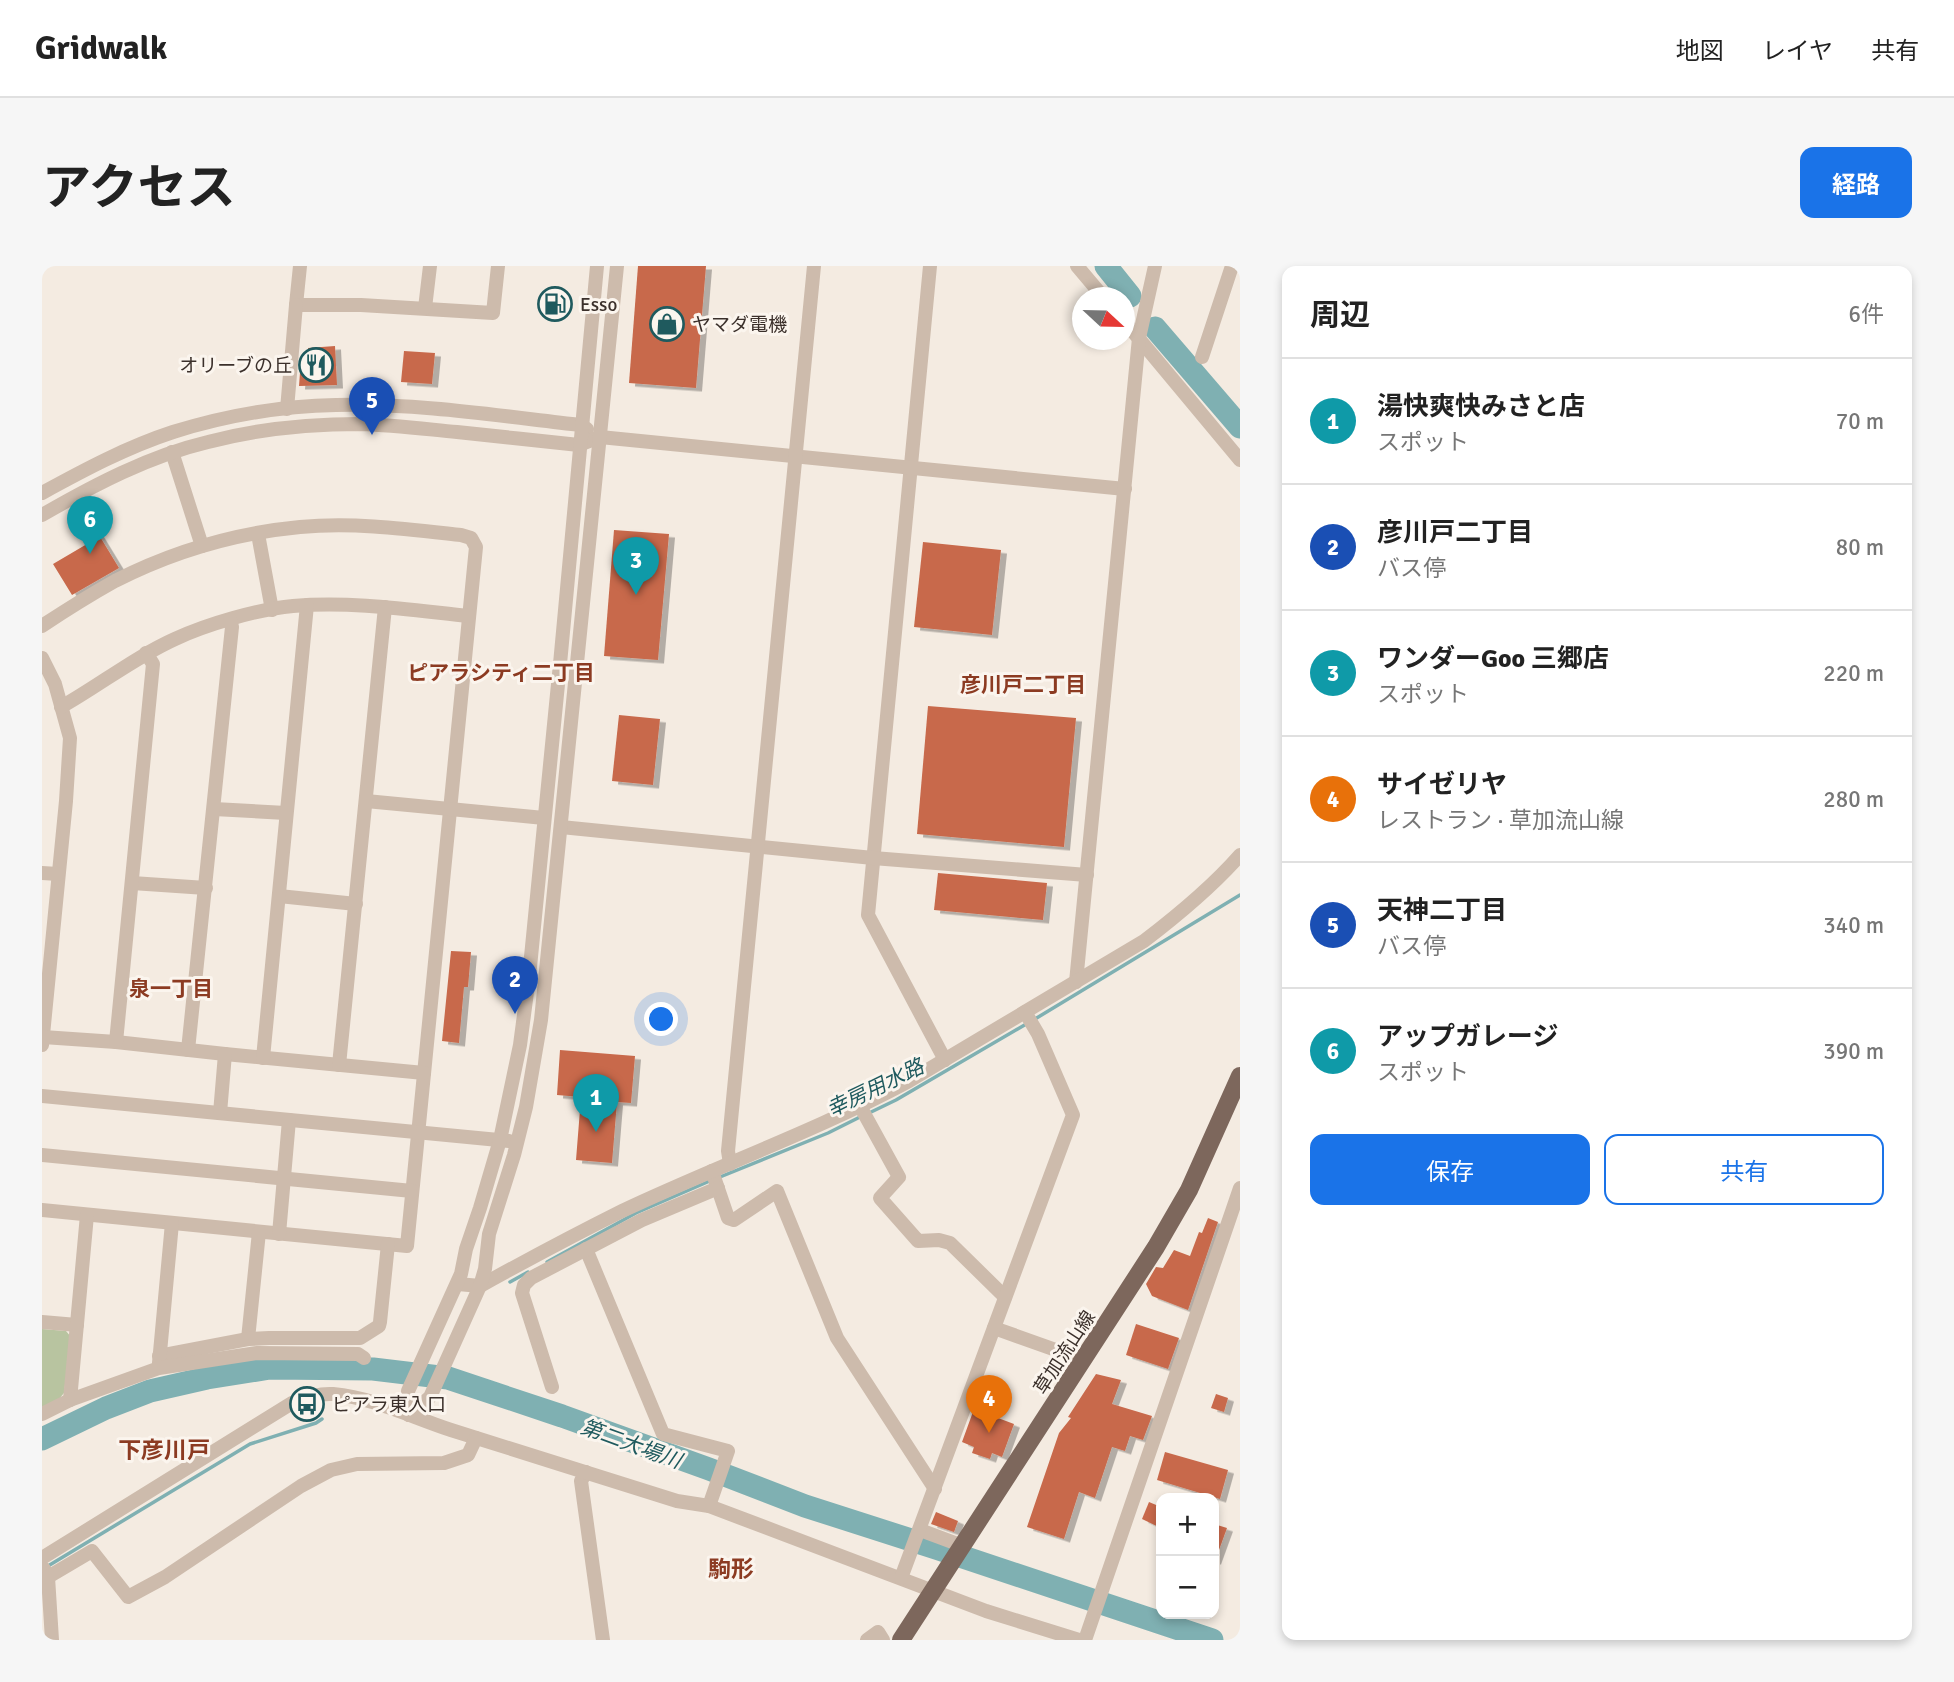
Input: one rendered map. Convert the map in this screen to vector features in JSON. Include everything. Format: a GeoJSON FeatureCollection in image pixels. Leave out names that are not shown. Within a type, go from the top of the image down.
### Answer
{"type":"FeatureCollection","features":[{"type":"Feature","properties":{"kind":"main road","name":"草加流山線"},"geometry":{"type":"LineString","coordinates":[[901,1640],[1156,1247],[1189,1190],[1240,1076]]}},
{"type":"Feature","properties":{"kind":"street"},"geometry":{"type":"LineString","coordinates":[[287,409],[300,266]]}},
{"type":"Feature","properties":{"kind":"street"},"geometry":{"type":"LineString","coordinates":[[425,308],[430,266]]}},
{"type":"Feature","properties":{"kind":"street"},"geometry":{"type":"LineString","coordinates":[[296,305],[362,305],[493,313],[498,266]]}},
{"type":"Feature","properties":{"kind":"street"},"geometry":{"type":"LineString","coordinates":[[409,1415],[408,1391],[458,1284],[466,1249],[500,1140],[520,1045],[597,266]]}},
{"type":"Feature","properties":{"kind":"street"},"geometry":{"type":"LineString","coordinates":[[409,1415],[430,1397],[480,1286],[489,1234],[518,1142],[534,1067],[561,827],[617,266]]}},
{"type":"Feature","properties":{"kind":"street"},"geometry":{"type":"LineString","coordinates":[[730,1164],[728,1151],[814,266]]}},
{"type":"Feature","properties":{"kind":"street"},"geometry":{"type":"LineString","coordinates":[[930,266],[868,915],[945,1060]]}},
{"type":"Feature","properties":{"kind":"street"},"geometry":{"type":"LineString","coordinates":[[1077,266],[1095,287]]}},
{"type":"Feature","properties":{"kind":"street"},"geometry":{"type":"LineString","coordinates":[[1076,982],[1139,338],[1155,266]]}},
{"type":"Feature","properties":{"kind":"street"},"geometry":{"type":"LineString","coordinates":[[1202,357],[1231,266]]}},
{"type":"Feature","properties":{"kind":"street"},"geometry":{"type":"LineString","coordinates":[[1135,333],[1240,460]]}},
{"type":"Feature","properties":{"kind":"street"},"geometry":{"type":"LineString","coordinates":[[42,493],[134,446],[173,432],[243,415],[287,409],[335,405],[398,407],[581,425],[600,437]]}},
{"type":"Feature","properties":{"kind":"street"},"geometry":{"type":"LineString","coordinates":[[42,515],[86,489],[172,452],[274,429],[339,425],[405,426],[579,445],[600,437],[1125,489]]}},
{"type":"Feature","properties":{"kind":"street"},"geometry":{"type":"LineString","coordinates":[[172,452],[202,546]]}},
{"type":"Feature","properties":{"kind":"street"},"geometry":{"type":"LineString","coordinates":[[42,626],[116,581],[150,565],[202,546],[258,534],[300,527],[376,526],[461,535],[471,538],[477,547],[407,1245],[42,1210]]}},
{"type":"Feature","properties":{"kind":"street"},"geometry":{"type":"LineString","coordinates":[[258,534],[272,610]]}},
{"type":"Feature","properties":{"kind":"street"},"geometry":{"type":"LineString","coordinates":[[61,707],[146,653],[203,627],[272,610],[307,605],[348,604],[469,616]]}},
{"type":"Feature","properties":{"kind":"street"},"geometry":{"type":"LineString","coordinates":[[263,1058],[307,605]]}},
{"type":"Feature","properties":{"kind":"street"},"geometry":{"type":"LineString","coordinates":[[339,1065],[385,607]]}},
{"type":"Feature","properties":{"kind":"street"},"geometry":{"type":"LineString","coordinates":[[188,1050],[232,627],[230,620]]}},
{"type":"Feature","properties":{"kind":"street"},"geometry":{"type":"LineString","coordinates":[[116,1042],[153,664],[146,653]]}},
{"type":"Feature","properties":{"kind":"street"},"geometry":{"type":"LineString","coordinates":[[42,658],[55,684],[70,738],[42,1045]]}},
{"type":"Feature","properties":{"kind":"street"},"geometry":{"type":"LineString","coordinates":[[366,801],[544,818]]}},
{"type":"Feature","properties":{"kind":"street"},"geometry":{"type":"LineString","coordinates":[[214,809],[286,813]]}},
{"type":"Feature","properties":{"kind":"street"},"geometry":{"type":"LineString","coordinates":[[561,827],[873,858],[1087,875]]}},
{"type":"Feature","properties":{"kind":"street"},"geometry":{"type":"LineString","coordinates":[[458,1284],[480,1286],[622,1212],[712,1171],[862,1111],[1152,935],[1240,855]]}},
{"type":"Feature","properties":{"kind":"street"},"geometry":{"type":"LineString","coordinates":[[42,873],[58,874]]}},
{"type":"Feature","properties":{"kind":"street"},"geometry":{"type":"LineString","coordinates":[[132,883],[206,888]]}},
{"type":"Feature","properties":{"kind":"street"},"geometry":{"type":"LineString","coordinates":[[279,897],[356,904]]}},
{"type":"Feature","properties":{"kind":"street"},"geometry":{"type":"LineString","coordinates":[[901,1578],[1073,1115],[1025,1012]]}},
{"type":"Feature","properties":{"kind":"street"},"geometry":{"type":"LineString","coordinates":[[43,1037],[424,1073]]}},
{"type":"Feature","properties":{"kind":"street"},"geometry":{"type":"LineString","coordinates":[[220,1113],[225,1054]]}},
{"type":"Feature","properties":{"kind":"street"},"geometry":{"type":"LineString","coordinates":[[42,1096],[518,1142]]}},
{"type":"Feature","properties":{"kind":"street"},"geometry":{"type":"LineString","coordinates":[[862,1111],[900,1177],[880,1198],[918,1241],[939,1240],[950,1243],[1005,1297]]}},
{"type":"Feature","properties":{"kind":"street"},"geometry":{"type":"LineString","coordinates":[[279,1234],[289,1120]]}},
{"type":"Feature","properties":{"kind":"street"},"geometry":{"type":"LineString","coordinates":[[42,1155],[412,1191]]}},
{"type":"Feature","properties":{"kind":"street"},"geometry":{"type":"LineString","coordinates":[[712,1171],[728,1218],[734,1220],[777,1191],[837,1338],[935,1489]]}},
{"type":"Feature","properties":{"kind":"street"},"geometry":{"type":"LineString","coordinates":[[552,1387],[522,1293],[524,1285],[531,1278],[642,1220],[718,1188]]}},
{"type":"Feature","properties":{"kind":"street"},"geometry":{"type":"LineString","coordinates":[[1085,1640],[1240,1188]]}},
{"type":"Feature","properties":{"kind":"street"},"geometry":{"type":"LineString","coordinates":[[70,1400],[87,1215]]}},
{"type":"Feature","properties":{"kind":"street"},"geometry":{"type":"LineString","coordinates":[[159,1362],[173,1223]]}},
{"type":"Feature","properties":{"kind":"street"},"geometry":{"type":"LineString","coordinates":[[248,1339],[259,1232]]}},
{"type":"Feature","properties":{"kind":"street"},"geometry":{"type":"LineString","coordinates":[[42,1414],[159,1362],[248,1339],[360,1338],[379,1326],[388,1244]]}},
{"type":"Feature","properties":{"kind":"street"},"geometry":{"type":"LineString","coordinates":[[586,1249],[663,1434],[728,1451],[711,1500]]}},
{"type":"Feature","properties":{"kind":"street"},"geometry":{"type":"LineString","coordinates":[[42,1322],[76,1325]]}},
{"type":"Feature","properties":{"kind":"street"},"geometry":{"type":"LineString","coordinates":[[994,1328],[1084,1360]]}},
{"type":"Feature","properties":{"kind":"street"},"geometry":{"type":"LineString","coordinates":[[159,1362],[257,1353],[358,1354],[364,1358]]}},
{"type":"Feature","properties":{"kind":"street"},"geometry":{"type":"LineString","coordinates":[[42,1558],[292,1403],[329,1394],[358,1397],[393,1407],[476,1438],[677,1501],[711,1500],[986,1611],[1079,1640]]}},
{"type":"Feature","properties":{"kind":"street"},"geometry":{"type":"LineString","coordinates":[[52,1640],[46,1572],[92,1551],[128,1597],[165,1577],[301,1486],[331,1470],[357,1464],[443,1463],[468,1455],[476,1438]]}},
{"type":"Feature","properties":{"kind":"street"},"geometry":{"type":"LineString","coordinates":[[586,1472],[581,1481],[603,1640]]}},
{"type":"Feature","properties":{"kind":"street"},"geometry":{"type":"LineString","coordinates":[[920,1530],[963,1546]]}},
{"type":"Feature","properties":{"kind":"street"},"geometry":{"type":"LineString","coordinates":[[867,1640],[878,1632],[883,1640]]}},
{"type":"Feature","properties":{"kind":"green space"},"geometry":{"type":"Polygon","coordinates":[[[42,1329],[66,1331],[71,1337],[64,1393],[59,1399],[42,1408],[42,1329]]]}},
{"type":"Feature","properties":{"kind":"building","name":"ヤマダ電機"},"geometry":{"type":"Polygon","coordinates":[[[638,266],[706,266],[696,388],[629,383],[638,266]]]}},
{"type":"Feature","properties":{"kind":"building"},"geometry":{"type":"Polygon","coordinates":[[[335,346],[337,385],[299,386],[301,359],[309,355],[308,348],[335,346]]]}},
{"type":"Feature","properties":{"kind":"building"},"geometry":{"type":"Polygon","coordinates":[[[404,351],[435,353],[432,384],[401,382],[404,351]]]}},
{"type":"Feature","properties":{"kind":"building"},"geometry":{"type":"Polygon","coordinates":[[[88,517],[119,568],[72,595],[53,564],[87,544],[76,525],[88,517]]]}},
{"type":"Feature","properties":{"kind":"building"},"geometry":{"type":"Polygon","coordinates":[[[614,530],[669,534],[658,660],[604,656],[614,530]]]}},
{"type":"Feature","properties":{"kind":"building"},"geometry":{"type":"Polygon","coordinates":[[[923,542],[1001,550],[992,635],[914,627],[923,542]]]}},
{"type":"Feature","properties":{"kind":"building"},"geometry":{"type":"Polygon","coordinates":[[[928,706],[1076,718],[1064,847],[917,834],[928,706]]]}},
{"type":"Feature","properties":{"kind":"building"},"geometry":{"type":"Polygon","coordinates":[[[619,715],[660,719],[653,785],[612,781],[619,715]]]}},
{"type":"Feature","properties":{"kind":"building"},"geometry":{"type":"Polygon","coordinates":[[[938,873],[1047,883],[1043,920],[934,910],[938,873]]]}},
{"type":"Feature","properties":{"kind":"building"},"geometry":{"type":"Polygon","coordinates":[[[451,951],[471,952],[468,987],[464,987],[459,1043],[442,1041],[451,951]]]}},
{"type":"Feature","properties":{"kind":"building"},"geometry":{"type":"Polygon","coordinates":[[[560,1050],[635,1056],[631,1103],[617,1102],[612,1163],[576,1160],[581,1097],[557,1095],[560,1050]]]}},
{"type":"Feature","properties":{"kind":"building"},"geometry":{"type":"Polygon","coordinates":[[[1208,1218],[1218,1222],[1188,1310],[1152,1296],[1146,1284],[1156,1267],[1163,1268],[1174,1250],[1190,1256],[1199,1232],[1202,1233],[1208,1218]]]}},
{"type":"Feature","properties":{"kind":"building"},"geometry":{"type":"Polygon","coordinates":[[[1136,1324],[1179,1338],[1168,1369],[1126,1355],[1136,1324]]]}},
{"type":"Feature","properties":{"kind":"building"},"geometry":{"type":"Polygon","coordinates":[[[1096,1374],[1121,1380],[1112,1404],[1152,1416],[1143,1440],[1130,1436],[1125,1451],[1112,1447],[1095,1498],[1079,1492],[1064,1539],[1027,1527],[1059,1433],[1071,1418],[1068,1417],[1096,1374]]]}},
{"type":"Feature","properties":{"kind":"building"},"geometry":{"type":"Polygon","coordinates":[[[1216,1394],[1228,1398],[1224,1412],[1211,1408],[1216,1394]]]}},
{"type":"Feature","properties":{"kind":"building"},"geometry":{"type":"Polygon","coordinates":[[[974,1409],[1014,1424],[1002,1457],[992,1453],[990,1459],[972,1453],[974,1447],[962,1442],[974,1409]]]}},
{"type":"Feature","properties":{"kind":"building"},"geometry":{"type":"Polygon","coordinates":[[[1165,1452],[1228,1470],[1220,1499],[1219,1493],[1200,1493],[1157,1480],[1165,1452]]]}},
{"type":"Feature","properties":{"kind":"building"},"geometry":{"type":"Polygon","coordinates":[[[1149,1502],[1156,1505],[1156,1526],[1142,1519],[1149,1502]]]}},
{"type":"Feature","properties":{"kind":"building"},"geometry":{"type":"Polygon","coordinates":[[[936,1512],[958,1521],[954,1532],[931,1524],[936,1512]]]}},
{"type":"Feature","properties":{"kind":"building"},"geometry":{"type":"Polygon","coordinates":[[[1219,1526],[1227,1528],[1219,1550],[1219,1526]]]}},
{"type":"Feature","properties":{"kind":"waterway"},"geometry":{"type":"LineString","coordinates":[[1106,266],[1123,287]]}},
{"type":"Feature","properties":{"kind":"waterway"},"geometry":{"type":"LineString","coordinates":[[1155,328],[1240,427]]}},
{"type":"Feature","properties":{"kind":"waterway","name":"幸房用水路"},"geometry":{"type":"LineString","coordinates":[[1035,1019],[1240,895]]}},
{"type":"Feature","properties":{"kind":"waterway","name":"幸房用水路"},"geometry":{"type":"LineString","coordinates":[[867,1114],[1028,1023]]}},
{"type":"Feature","properties":{"kind":"waterway","name":"幸房用水路"},"geometry":{"type":"LineString","coordinates":[[720,1177],[828,1133],[860,1117]]}},
{"type":"Feature","properties":{"kind":"waterway","name":"幸房用水路"},"geometry":{"type":"LineString","coordinates":[[547,1262],[636,1213],[712,1180]]}},
{"type":"Feature","properties":{"kind":"waterway","name":"幸房用水路"},"geometry":{"type":"LineString","coordinates":[[510,1282],[528,1272]]}},
{"type":"Feature","properties":{"kind":"waterway","name":"第二大場川"},"geometry":{"type":"LineString","coordinates":[[42,1439],[106,1408],[150,1391],[270,1368],[373,1369],[448,1378],[562,1416],[805,1506],[1212,1640]]}},
{"type":"Feature","properties":{"kind":"waterway","name":"幸房用水路"},"geometry":{"type":"LineString","coordinates":[[48,1566],[250,1444],[322,1419]]}},
{"type":"Feature","properties":{"kind":"place","name":"Esso"},"geometry":{"type":"Point","coordinates":[555,304]}},
{"type":"Feature","properties":{"kind":"place","name":"ヤマダ電機"},"geometry":{"type":"Point","coordinates":[667,324]}},
{"type":"Feature","properties":{"kind":"place","name":"オリーブの丘"},"geometry":{"type":"Point","coordinates":[316,365]}},
{"type":"Feature","properties":{"kind":"place","name":"天神二丁目"},"geometry":{"type":"Point","coordinates":[372,435]}},
{"type":"Feature","properties":{"kind":"place","name":"アップガレージ"},"geometry":{"type":"Point","coordinates":[90,554]}},
{"type":"Feature","properties":{"kind":"place","name":"ワンダーGoo 三郷店"},"geometry":{"type":"Point","coordinates":[636,595]}},
{"type":"Feature","properties":{"kind":"place","name":"彦川戸二丁目"},"geometry":{"type":"Point","coordinates":[515,1014]}},
{"type":"Feature","properties":{"kind":"place","name":"湯快爽快みさと店"},"geometry":{"type":"Point","coordinates":[596,1132]}},
{"type":"Feature","properties":{"kind":"place","name":"ピアラ東入口"},"geometry":{"type":"Point","coordinates":[307,1404]}},
{"type":"Feature","properties":{"kind":"place","name":"サイゼリヤ"},"geometry":{"type":"Point","coordinates":[989,1433]}},
{"type":"Feature","properties":{"kind":"district","name":"ピアラシティ二丁目"},"geometry":{"type":"Point","coordinates":[501,673]}},
{"type":"Feature","properties":{"kind":"district","name":"彦川戸二丁目"},"geometry":{"type":"Point","coordinates":[1023,685]}},
{"type":"Feature","properties":{"kind":"district","name":"泉一丁目"},"geometry":{"type":"Point","coordinates":[171,989]}},
{"type":"Feature","properties":{"kind":"district","name":"下彦川戸"},"geometry":{"type":"Point","coordinates":[164,1450]}},
{"type":"Feature","properties":{"kind":"district","name":"駒形"},"geometry":{"type":"Point","coordinates":[731,1569]}}]}
